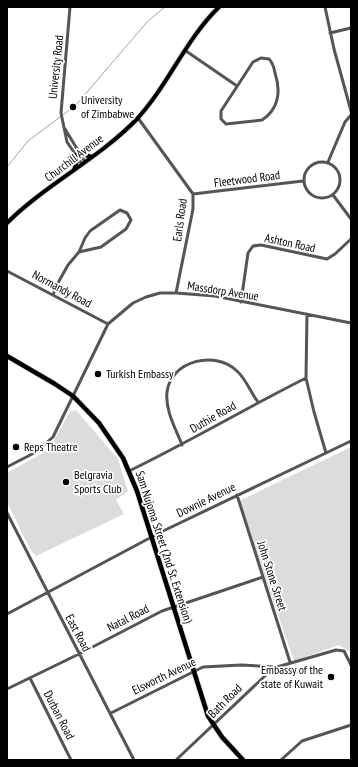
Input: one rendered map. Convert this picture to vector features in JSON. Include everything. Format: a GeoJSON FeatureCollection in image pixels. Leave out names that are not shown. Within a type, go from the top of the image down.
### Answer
{"type":"FeatureCollection","features":[{"type":"Feature","properties":{"kind":"highway","name":"Sam Nujoma Street (2nd St. Extension)"},"geometry":{"type":"LineString","coordinates":[[7,356],[45,377],[73,396],[110,436],[129,471],[152,537],[193,671],[213,726],[243,760]]}},
{"type":"Feature","properties":{"kind":"main road","name":"Churchill Avenue"},"geometry":{"type":"LineString","coordinates":[[7,223],[120,136],[138,118],[155,97],[206,22],[219,7]]}},
{"type":"Feature","properties":{"kind":"main road"},"geometry":{"type":"LineString","coordinates":[[74,171],[77,161],[77,154],[92,157]]}},
{"type":"Feature","properties":{"kind":"street","name":"University Road"},"geometry":{"type":"LineString","coordinates":[[70,7],[61,113],[64,128],[77,154],[84,163]]}},
{"type":"Feature","properties":{"kind":"street"},"geometry":{"type":"LineString","coordinates":[[325,7],[330,33],[351,111]]}},
{"type":"Feature","properties":{"kind":"street"},"geometry":{"type":"LineString","coordinates":[[330,33],[351,28]]}},
{"type":"Feature","properties":{"kind":"street"},"geometry":{"type":"LineString","coordinates":[[186,51],[237,86]]}},
{"type":"Feature","properties":{"kind":"street"},"geometry":{"type":"LineString","coordinates":[[265,58],[270,60],[273,64],[279,84],[279,94],[276,103],[262,120],[226,124],[222,121],[220,114],[237,86],[255,60],[265,58]]}},
{"type":"Feature","properties":{"kind":"street"},"geometry":{"type":"LineString","coordinates":[[328,162],[347,119],[351,115]]}},
{"type":"Feature","properties":{"kind":"street","name":"Earls Road"},"geometry":{"type":"LineString","coordinates":[[138,118],[193,194],[193,209],[176,293]]}},
{"type":"Feature","properties":{"kind":"street"},"geometry":{"type":"LineString","coordinates":[[320,161],[328,162],[336,168],[340,177],[339,187],[333,195],[324,198],[314,196],[307,190],[303,181],[306,169],[312,164],[320,161]]}},
{"type":"Feature","properties":{"kind":"street","name":"Fleetwood Road"},"geometry":{"type":"LineString","coordinates":[[193,194],[303,181]]}},
{"type":"Feature","properties":{"kind":"street"},"geometry":{"type":"LineString","coordinates":[[333,195],[351,219]]}},
{"type":"Feature","properties":{"kind":"street"},"geometry":{"type":"LineString","coordinates":[[53,295],[68,265],[79,252],[90,231],[120,210],[128,213],[131,220],[126,229],[101,247],[79,252]]}},
{"type":"Feature","properties":{"kind":"street","name":"Ashton Road"},"geometry":{"type":"LineString","coordinates":[[241,302],[248,253],[253,246],[261,245],[327,258],[335,254],[351,238]]}},
{"type":"Feature","properties":{"kind":"street","name":"Normandy Road"},"geometry":{"type":"LineString","coordinates":[[7,271],[108,324]]}},
{"type":"Feature","properties":{"kind":"street","name":"Massdorp Avenue"},"geometry":{"type":"LineString","coordinates":[[7,467],[36,452],[47,444],[53,437],[108,324],[133,303],[160,293],[214,296],[351,323]]}},
{"type":"Feature","properties":{"kind":"street"},"geometry":{"type":"LineString","coordinates":[[307,314],[306,378],[326,453]]}},
{"type":"Feature","properties":{"kind":"street"},"geometry":{"type":"LineString","coordinates":[[182,445],[168,405],[167,391],[174,376],[183,367],[195,361],[210,359],[225,362],[238,371],[258,402]]}},
{"type":"Feature","properties":{"kind":"street","name":"Duthie Road"},"geometry":{"type":"LineString","coordinates":[[129,471],[182,445],[258,402],[306,378]]}},
{"type":"Feature","properties":{"kind":"street","name":"Downie Avenue"},"geometry":{"type":"LineString","coordinates":[[7,614],[152,537],[351,441]]}},
{"type":"Feature","properties":{"kind":"street","name":"John Stone Street"},"geometry":{"type":"LineString","coordinates":[[237,495],[290,662]]}},
{"type":"Feature","properties":{"kind":"street","name":"East Road"},"geometry":{"type":"LineString","coordinates":[[7,514],[134,760]]}},
{"type":"Feature","properties":{"kind":"street","name":"Natal Road"},"geometry":{"type":"LineString","coordinates":[[7,689],[174,606],[263,577]]}},
{"type":"Feature","properties":{"kind":"street","name":"Bath Road"},"geometry":{"type":"LineString","coordinates":[[176,760],[257,682],[277,667],[290,662],[341,650],[344,651],[351,665]]}},
{"type":"Feature","properties":{"kind":"street","name":"Elsworth Avenue"},"geometry":{"type":"LineString","coordinates":[[111,713],[203,667],[277,667]]}},
{"type":"Feature","properties":{"kind":"street","name":"Durban Road"},"geometry":{"type":"LineString","coordinates":[[30,678],[71,760]]}},
{"type":"Feature","properties":{"kind":"street"},"geometry":{"type":"LineString","coordinates":[[281,760],[302,741],[351,725]]}},
{"type":"Feature","properties":{"kind":"shaded area","name":"Belgravia Sports Club"},"geometry":{"type":"Polygon","coordinates":[[[76,410],[118,459],[128,491],[116,500],[124,514],[36,556],[31,551],[7,502],[7,473],[48,450],[70,412],[76,410]]]}},
{"type":"Feature","properties":{"kind":"shaded area"},"geometry":{"type":"Polygon","coordinates":[[[351,447],[351,652],[339,645],[294,661],[239,501],[351,447]]]}},
{"type":"Feature","properties":{"kind":"waterway"},"geometry":{"type":"LineString","coordinates":[[7,167],[28,141],[76,105],[147,22],[165,7]]}},
{"type":"Feature","properties":{"kind":"place","name":"University of Zimbabwe"},"geometry":{"type":"Point","coordinates":[73,107]}},
{"type":"Feature","properties":{"kind":"place","name":"Turkish Embassy"},"geometry":{"type":"Point","coordinates":[98,374]}},
{"type":"Feature","properties":{"kind":"place","name":"Reps Theatre"},"geometry":{"type":"Point","coordinates":[16,447]}},
{"type":"Feature","properties":{"kind":"place","name":"Belgravia Sports Club"},"geometry":{"type":"Point","coordinates":[66,482]}},
{"type":"Feature","properties":{"kind":"place","name":"Embassy of the state of Kuwait"},"geometry":{"type":"Point","coordinates":[331,677]}}]}
